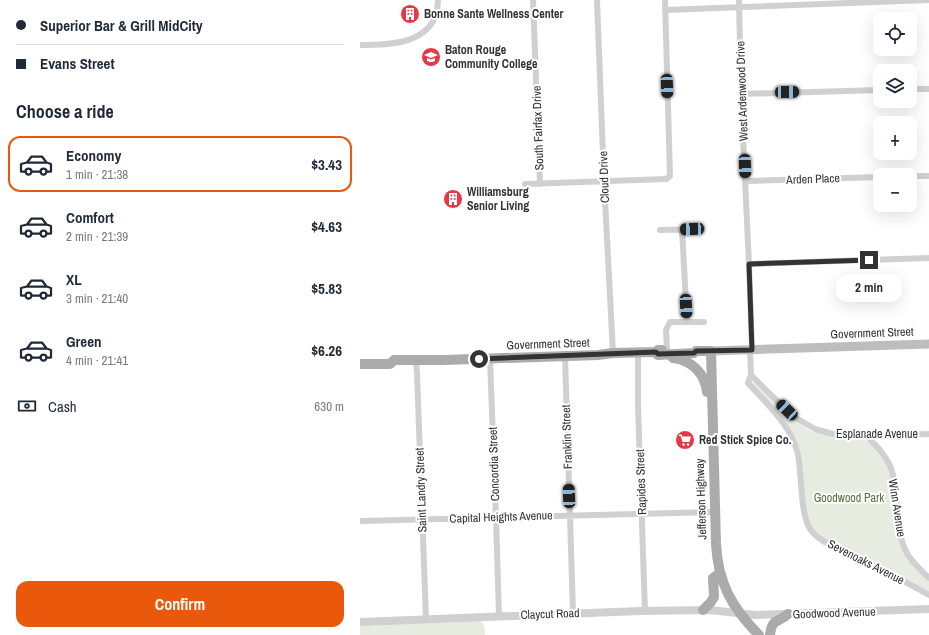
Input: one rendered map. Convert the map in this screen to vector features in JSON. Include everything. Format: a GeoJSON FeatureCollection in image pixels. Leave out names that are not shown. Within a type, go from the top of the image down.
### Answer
{"type":"FeatureCollection","features":[{"type":"Feature","properties":{"kind":"main road","name":"Government Street"},"geometry":{"type":"LineString","coordinates":[[362,360],[389,357],[393,360],[490,359],[656,352],[658,350],[694,353],[696,351],[929,344]]}},
{"type":"Feature","properties":{"kind":"main road","name":"Jefferson Highway"},"geometry":{"type":"LineString","coordinates":[[711,351],[716,552],[720,573],[728,594],[740,614],[759,635]]}},
{"type":"Feature","properties":{"kind":"main road"},"geometry":{"type":"LineString","coordinates":[[668,352],[673,358],[687,362],[697,370],[705,382],[707,393],[711,396]]}},
{"type":"Feature","properties":{"kind":"main road"},"geometry":{"type":"LineString","coordinates":[[703,610],[714,597],[714,578],[720,573]]}},
{"type":"Feature","properties":{"kind":"main road"},"geometry":{"type":"LineString","coordinates":[[770,635],[775,622],[785,618],[788,614]]}},
{"type":"Feature","properties":{"kind":"street"},"geometry":{"type":"LineString","coordinates":[[360,45],[390,44],[416,37],[425,31],[432,23],[436,15],[438,0]]}},
{"type":"Feature","properties":{"kind":"street","name":"South Fairfax Drive"},"geometry":{"type":"LineString","coordinates":[[532,0],[540,184]]}},
{"type":"Feature","properties":{"kind":"street","name":"Cloud Drive"},"geometry":{"type":"LineString","coordinates":[[597,0],[604,181],[613,353]]}},
{"type":"Feature","properties":{"kind":"street"},"geometry":{"type":"LineString","coordinates":[[524,184],[666,180],[670,176],[665,0]]}},
{"type":"Feature","properties":{"kind":"street","name":"West Ardenwood Drive"},"geometry":{"type":"LineString","coordinates":[[738,0],[751,350]]}},
{"type":"Feature","properties":{"kind":"street"},"geometry":{"type":"LineString","coordinates":[[665,10],[929,0]]}},
{"type":"Feature","properties":{"kind":"street"},"geometry":{"type":"LineString","coordinates":[[917,89],[929,89]]}},
{"type":"Feature","properties":{"kind":"street"},"geometry":{"type":"LineString","coordinates":[[741,94],[873,90]]}},
{"type":"Feature","properties":{"kind":"street"},"geometry":{"type":"LineString","coordinates":[[917,176],[929,176]]}},
{"type":"Feature","properties":{"kind":"street","name":"Arden Place"},"geometry":{"type":"LineString","coordinates":[[745,181],[873,177]]}},
{"type":"Feature","properties":{"kind":"street"},"geometry":{"type":"LineString","coordinates":[[682,229],[687,322]]}},
{"type":"Feature","properties":{"kind":"street"},"geometry":{"type":"LineString","coordinates":[[660,230],[702,229]]}},
{"type":"Feature","properties":{"kind":"street"},"geometry":{"type":"LineString","coordinates":[[749,264],[929,258]]}},
{"type":"Feature","properties":{"kind":"street"},"geometry":{"type":"LineString","coordinates":[[668,352],[666,330],[670,322],[704,322]]}},
{"type":"Feature","properties":{"kind":"street"},"geometry":{"type":"LineString","coordinates":[[751,350],[751,374]]}},
{"type":"Feature","properties":{"kind":"street","name":"Rapides Street"},"geometry":{"type":"LineString","coordinates":[[638,352],[645,611]]}},
{"type":"Feature","properties":{"kind":"street","name":"Franklin Street"},"geometry":{"type":"LineString","coordinates":[[565,356],[573,613]]}},
{"type":"Feature","properties":{"kind":"street","name":"Concordia Street"},"geometry":{"type":"LineString","coordinates":[[490,359],[499,616]]}},
{"type":"Feature","properties":{"kind":"street","name":"Saint Landry Street"},"geometry":{"type":"LineString","coordinates":[[416,360],[418,373],[426,619]]}},
{"type":"Feature","properties":{"kind":"street","name":"Sevenoaks Avenue"},"geometry":{"type":"LineString","coordinates":[[751,374],[748,384],[777,416],[794,442],[799,464],[805,517],[810,530],[828,544],[863,560],[929,595]]}},
{"type":"Feature","properties":{"kind":"street","name":"Esplanade Avenue"},"geometry":{"type":"LineString","coordinates":[[751,374],[796,418],[815,429],[842,436],[929,434]]}},
{"type":"Feature","properties":{"kind":"street","name":"Winn Avenue"},"geometry":{"type":"LineString","coordinates":[[867,436],[880,450],[890,468],[894,482],[898,526],[904,548],[914,564],[929,578]]}},
{"type":"Feature","properties":{"kind":"street","name":"Capital Heights Avenue"},"geometry":{"type":"LineString","coordinates":[[360,521],[715,512]]}},
{"type":"Feature","properties":{"kind":"street","name":"Claycut Road"},"geometry":{"type":"LineString","coordinates":[[360,622],[645,611],[703,610],[740,614]]}},
{"type":"Feature","properties":{"kind":"street","name":"Goodwood Avenue"},"geometry":{"type":"LineString","coordinates":[[740,614],[756,615],[929,610]]}},
{"type":"Feature","properties":{"kind":"green space","name":"Goodwood Park"},"geometry":{"type":"Polygon","coordinates":[[[755,382],[789,417],[811,431],[836,438],[863,439],[878,451],[887,464],[892,482],[902,547],[914,568],[929,581],[929,593],[829,542],[814,531],[807,518],[797,446],[752,383],[755,382]]]}},
{"type":"Feature","properties":{"kind":"green space"},"geometry":{"type":"Polygon","coordinates":[[[481,620],[484,625],[485,635],[360,635],[360,624],[481,620]]]}},
{"type":"Feature","properties":{"kind":"place","name":"Bonne Sante Wellness Center"},"geometry":{"type":"Point","coordinates":[410,14]}},
{"type":"Feature","properties":{"kind":"place","name":"Baton Rouge Community College"},"geometry":{"type":"Point","coordinates":[431,57]}},
{"type":"Feature","properties":{"kind":"place","name":"Williamsburg Senior Living"},"geometry":{"type":"Point","coordinates":[453,199]}},
{"type":"Feature","properties":{"kind":"place","name":"Red Stick Spice Co."},"geometry":{"type":"Point","coordinates":[685,440]}},
{"type":"Feature","properties":{"kind":"route"},"geometry":{"type":"LineString","coordinates":[[479,359],[598,355],[613,353],[656,352],[658,354],[694,353],[696,351],[752,350],[749,264],[869,260]]}}]}
